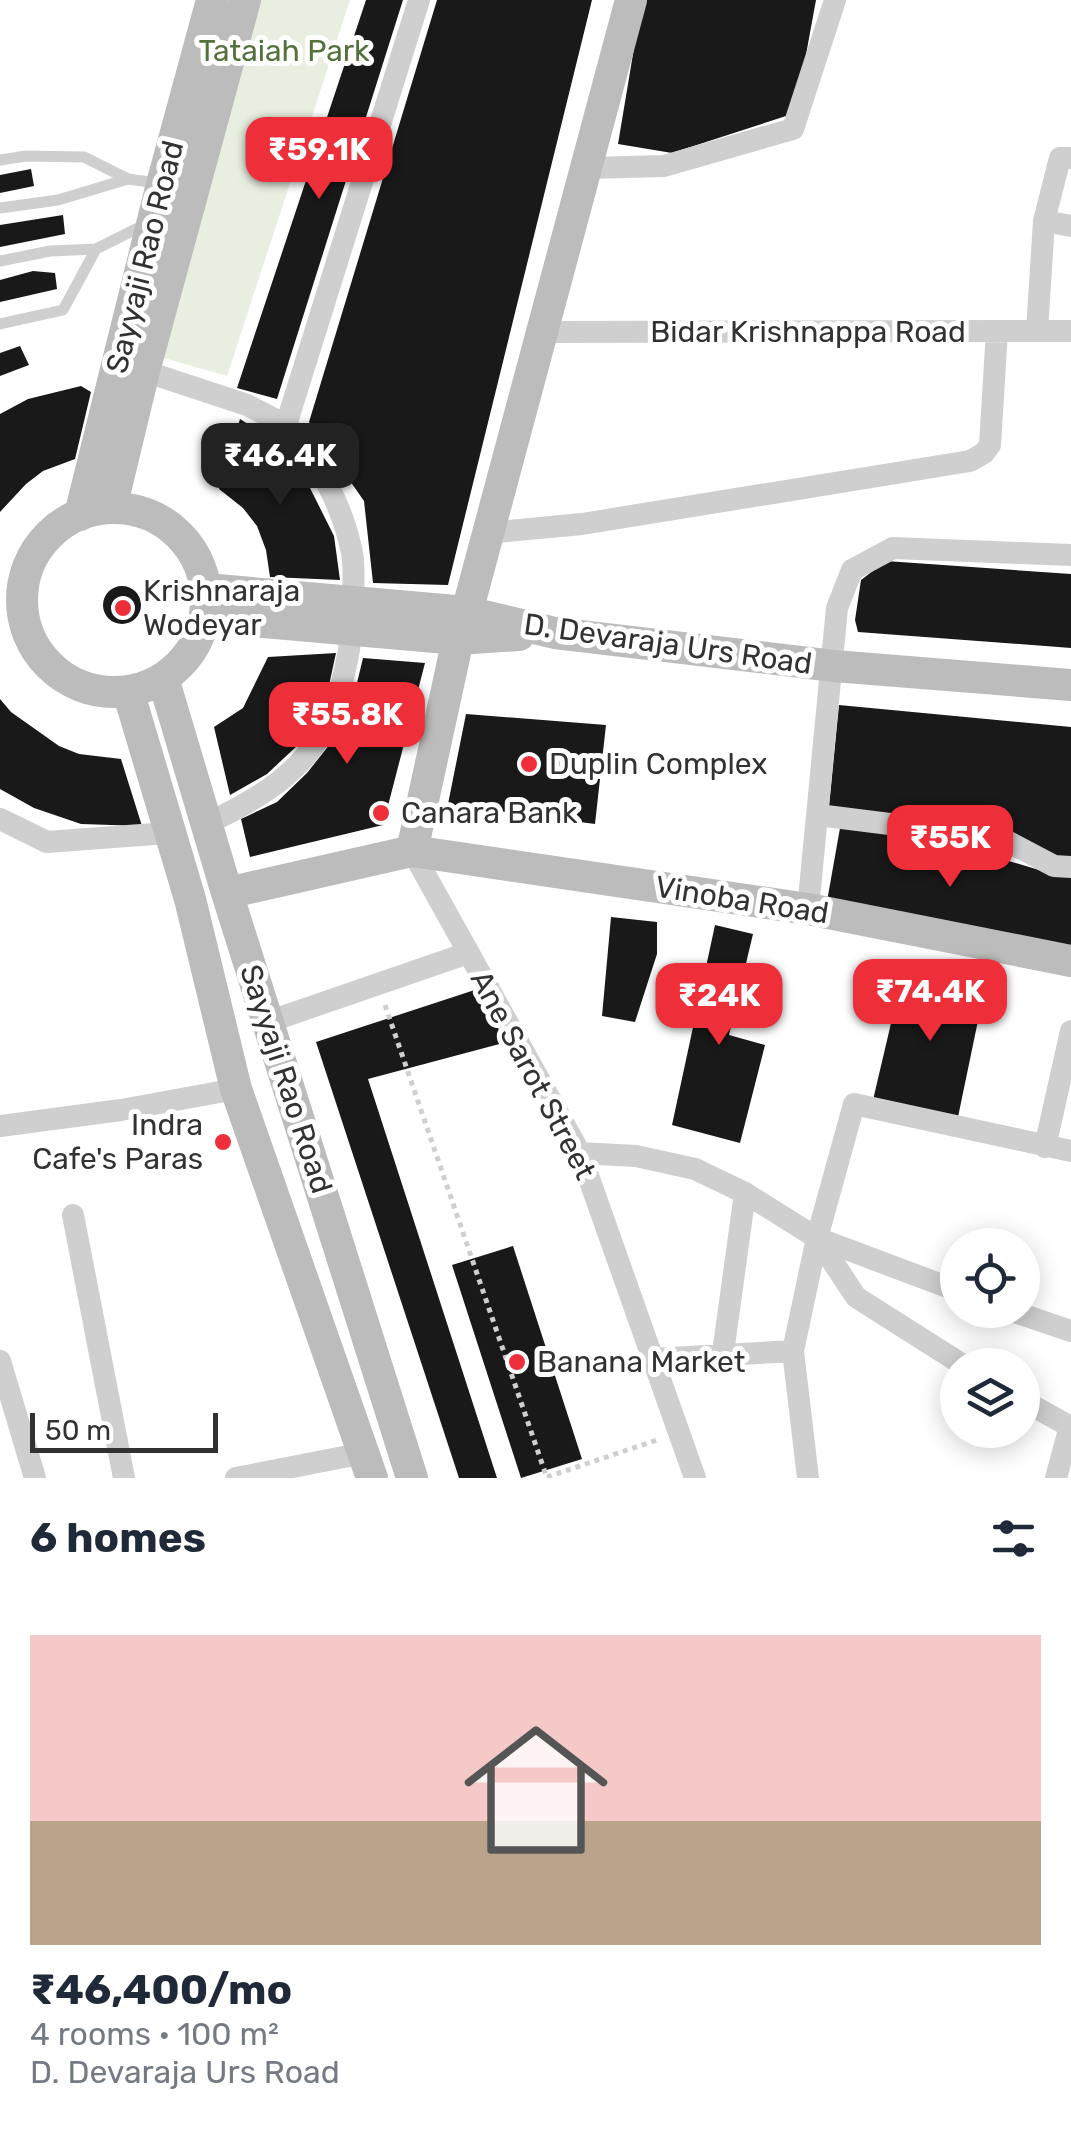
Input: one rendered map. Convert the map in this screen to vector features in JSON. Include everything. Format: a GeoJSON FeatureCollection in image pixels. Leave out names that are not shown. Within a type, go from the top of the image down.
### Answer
{"type":"FeatureCollection","features":[{"type":"Feature","properties":{"kind":"main road","name":"Sayyaji Rao Road"},"geometry":{"type":"LineString","coordinates":[[96,511],[144,371],[185,226],[177,188],[212,0]]}},
{"type":"Feature","properties":{"kind":"main road","name":"Sayyaji Rao Road"},"geometry":{"type":"LineString","coordinates":[[96,511],[152,221],[177,188],[245,0]]}},
{"type":"Feature","properties":{"kind":"main road"},"geometry":{"type":"LineString","coordinates":[[226,892],[412,851],[462,626],[631,0]]}},
{"type":"Feature","properties":{"kind":"main road"},"geometry":{"type":"LineString","coordinates":[[96,511],[138,512],[163,522],[184,540],[198,563],[205,603],[197,641],[182,662],[163,678],[128,691],[100,692],[74,683],[50,668],[34,646],[13,576],[50,535],[96,511]]}},
{"type":"Feature","properties":{"kind":"main road"},"geometry":{"type":"LineString","coordinates":[[205,603],[462,626]]}},
{"type":"Feature","properties":{"kind":"main road","name":"D. Devaraja Urs Road"},"geometry":{"type":"LineString","coordinates":[[462,626],[834,666],[1071,685]]}},
{"type":"Feature","properties":{"kind":"main road","name":"Sayyaji Rao Road"},"geometry":{"type":"LineString","coordinates":[[163,678],[226,892],[412,1478]]}},
{"type":"Feature","properties":{"kind":"main road","name":"Sayyaji Rao Road"},"geometry":{"type":"LineString","coordinates":[[128,691],[190,900],[236,1089],[368,1465]]}},
{"type":"Feature","properties":{"kind":"main road","name":"Vinoba Road"},"geometry":{"type":"LineString","coordinates":[[412,851],[808,909],[1071,961]]}},
{"type":"Feature","properties":{"kind":"street"},"geometry":{"type":"LineString","coordinates":[[286,425],[419,0]]}},
{"type":"Feature","properties":{"kind":"street"},"geometry":{"type":"LineString","coordinates":[[588,168],[664,166],[794,129],[835,0]]}},
{"type":"Feature","properties":{"kind":"street"},"geometry":{"type":"LineString","coordinates":[[1036,331],[1044,221],[1060,158],[1071,158]]}},
{"type":"Feature","properties":{"kind":"street"},"geometry":{"type":"LineString","coordinates":[[1044,221],[1071,226]]}},
{"type":"Feature","properties":{"kind":"street"},"geometry":{"type":"LineString","coordinates":[[487,533],[582,524],[970,461],[984,453],[993,432],[997,331]]}},
{"type":"Feature","properties":{"kind":"street","name":"Bidar Krishnappa Road"},"geometry":{"type":"LineString","coordinates":[[544,332],[1071,331]]}},
{"type":"Feature","properties":{"kind":"street"},"geometry":{"type":"LineString","coordinates":[[144,371],[247,404],[286,425],[323,478],[342,516],[352,557],[346,675],[334,713],[318,743],[288,777],[253,801],[206,824]]}},
{"type":"Feature","properties":{"kind":"street"},"geometry":{"type":"LineString","coordinates":[[808,909],[837,608],[852,570],[893,548],[1071,555]]}},
{"type":"Feature","properties":{"kind":"street"},"geometry":{"type":"LineString","coordinates":[[818,816],[1001,838],[1054,866],[1071,866]]}},
{"type":"Feature","properties":{"kind":"street"},"geometry":{"type":"LineString","coordinates":[[0,818],[48,842],[168,832]]}},
{"type":"Feature","properties":{"kind":"street","name":"Ane Sarot Street"},"geometry":{"type":"LineString","coordinates":[[412,851],[580,1153],[695,1478]]}},
{"type":"Feature","properties":{"kind":"street"},"geometry":{"type":"LineString","coordinates":[[268,1022],[468,953]]}},
{"type":"Feature","properties":{"kind":"street"},"geometry":{"type":"LineString","coordinates":[[1045,1147],[1071,1031]]}},
{"type":"Feature","properties":{"kind":"street"},"geometry":{"type":"LineString","coordinates":[[0,1126],[236,1089]]}},
{"type":"Feature","properties":{"kind":"street"},"geometry":{"type":"LineString","coordinates":[[808,1478],[793,1351],[817,1238],[854,1104],[1071,1152]]}},
{"type":"Feature","properties":{"kind":"street"},"geometry":{"type":"LineString","coordinates":[[580,1153],[636,1156],[695,1170],[745,1193],[817,1238],[940,1284]]}},
{"type":"Feature","properties":{"kind":"street"},"geometry":{"type":"LineString","coordinates":[[724,1353],[745,1193]]}},
{"type":"Feature","properties":{"kind":"street"},"geometry":{"type":"LineString","coordinates":[[73,1215],[124,1478]]}},
{"type":"Feature","properties":{"kind":"street"},"geometry":{"type":"LineString","coordinates":[[817,1238],[856,1297],[940,1350]]}},
{"type":"Feature","properties":{"kind":"street"},"geometry":{"type":"LineString","coordinates":[[1040,1321],[1071,1332]]}},
{"type":"Feature","properties":{"kind":"street"},"geometry":{"type":"LineString","coordinates":[[653,1360],[793,1351]]}},
{"type":"Feature","properties":{"kind":"street"},"geometry":{"type":"LineString","coordinates":[[0,1360],[35,1478]]}},
{"type":"Feature","properties":{"kind":"street"},"geometry":{"type":"LineString","coordinates":[[1040,1410],[1070,1427],[1056,1478]]}},
{"type":"Feature","properties":{"kind":"street"},"geometry":{"type":"LineString","coordinates":[[236,1478],[368,1465]]}},
{"type":"Feature","properties":{"kind":"lane"},"geometry":{"type":"LineString","coordinates":[[0,160],[26,156],[84,157],[128,179],[177,188]]}},
{"type":"Feature","properties":{"kind":"lane"},"geometry":{"type":"LineString","coordinates":[[0,208],[58,200],[128,179]]}},
{"type":"Feature","properties":{"kind":"lane"},"geometry":{"type":"LineString","coordinates":[[0,260],[50,251],[96,249],[152,221],[185,226]]}},
{"type":"Feature","properties":{"kind":"lane"},"geometry":{"type":"LineString","coordinates":[[0,324],[62,310],[96,249]]}},
{"type":"Feature","properties":{"kind":"path"},"geometry":{"type":"LineString","coordinates":[[378,984],[546,1478],[679,1432]]}},
{"type":"Feature","properties":{"kind":"green space","name":"Tataiah Park"},"geometry":{"type":"Polygon","coordinates":[[[250,0],[350,0],[227,376],[157,356],[250,0]]]}},
{"type":"Feature","properties":{"kind":"building"},"geometry":{"type":"Polygon","coordinates":[[[366,0],[403,0],[277,399],[237,388],[366,0]]]}},
{"type":"Feature","properties":{"kind":"building"},"geometry":{"type":"Polygon","coordinates":[[[437,0],[592,0],[448,585],[373,583],[364,501],[309,422],[437,0]]]}},
{"type":"Feature","properties":{"kind":"building"},"geometry":{"type":"Polygon","coordinates":[[[642,0],[816,0],[803,71],[786,116],[672,153],[618,144],[642,0]]]}},
{"type":"Feature","properties":{"kind":"building"},"geometry":{"type":"Polygon","coordinates":[[[31,169],[34,186],[0,193],[0,175],[31,169]]]}},
{"type":"Feature","properties":{"kind":"building"},"geometry":{"type":"Polygon","coordinates":[[[63,215],[65,234],[0,247],[0,225],[63,215]]]}},
{"type":"Feature","properties":{"kind":"building"},"geometry":{"type":"Polygon","coordinates":[[[33,271],[55,273],[57,289],[0,302],[0,280],[33,271]]]}},
{"type":"Feature","properties":{"kind":"building"},"geometry":{"type":"Polygon","coordinates":[[[20,346],[29,365],[0,376],[0,353],[20,346]]]}},
{"type":"Feature","properties":{"kind":"building"},"geometry":{"type":"Polygon","coordinates":[[[81,386],[91,392],[75,459],[43,471],[0,512],[0,414],[28,399],[81,386]]]}},
{"type":"Feature","properties":{"kind":"building"},"geometry":{"type":"Polygon","coordinates":[[[240,419],[268,437],[307,482],[334,536],[340,580],[270,577],[257,526],[243,508],[219,489],[240,419]]]}},
{"type":"Feature","properties":{"kind":"building"},"geometry":{"type":"Polygon","coordinates":[[[886,561],[1071,574],[1071,648],[858,632],[855,620],[861,580],[886,561]]]}},
{"type":"Feature","properties":{"kind":"building"},"geometry":{"type":"Polygon","coordinates":[[[122,586],[135,592],[141,605],[135,618],[122,624],[109,618],[103,605],[109,592],[122,586]]]}},
{"type":"Feature","properties":{"kind":"building"},"geometry":{"type":"Polygon","coordinates":[[[336,653],[328,690],[299,744],[267,774],[230,795],[214,727],[243,708],[268,657],[336,653]]]}},
{"type":"Feature","properties":{"kind":"building"},"geometry":{"type":"Polygon","coordinates":[[[363,658],[425,663],[383,825],[250,857],[241,819],[277,802],[334,739],[352,704],[363,658]]]}},
{"type":"Feature","properties":{"kind":"building"},"geometry":{"type":"Polygon","coordinates":[[[0,699],[11,712],[59,746],[79,754],[121,759],[142,826],[81,824],[34,808],[0,789],[0,699]]]}},
{"type":"Feature","properties":{"kind":"building"},"geometry":{"type":"Polygon","coordinates":[[[839,705],[1071,727],[1071,859],[829,807],[839,705]]]}},
{"type":"Feature","properties":{"kind":"building","name":"Duplin Complex"},"geometry":{"type":"Polygon","coordinates":[[[466,714],[606,725],[595,824],[448,804],[466,714]]]}},
{"type":"Feature","properties":{"kind":"building"},"geometry":{"type":"Polygon","coordinates":[[[840,828],[884,831],[976,851],[1062,877],[1071,876],[1071,956],[826,907],[840,828]]]}},
{"type":"Feature","properties":{"kind":"building"},"geometry":{"type":"Polygon","coordinates":[[[611,917],[657,922],[657,954],[635,1022],[602,1016],[611,917]]]}},
{"type":"Feature","properties":{"kind":"building"},"geometry":{"type":"Polygon","coordinates":[[[715,925],[753,934],[729,1035],[765,1045],[740,1143],[672,1125],[715,925]]]}},
{"type":"Feature","properties":{"kind":"building"},"geometry":{"type":"Polygon","coordinates":[[[903,972],[985,987],[958,1117],[873,1100],[903,972]]]}},
{"type":"Feature","properties":{"kind":"building"},"geometry":{"type":"Polygon","coordinates":[[[496,983],[507,1042],[368,1079],[497,1478],[459,1478],[316,1042],[496,983]]]}},
{"type":"Feature","properties":{"kind":"building","name":"Banana Market"},"geometry":{"type":"Polygon","coordinates":[[[513,1246],[582,1459],[521,1478],[452,1265],[513,1246]]]}},
{"type":"Feature","properties":{"kind":"place","name":"Krishnaraja Wodeyar"},"geometry":{"type":"Point","coordinates":[123,608]}},
{"type":"Feature","properties":{"kind":"place","name":"Duplin Complex"},"geometry":{"type":"Point","coordinates":[529,764]}},
{"type":"Feature","properties":{"kind":"place","name":"Canara Bank"},"geometry":{"type":"Point","coordinates":[381,813]}},
{"type":"Feature","properties":{"kind":"place","name":"Indra Cafe's Paras"},"geometry":{"type":"Point","coordinates":[223,1142]}},
{"type":"Feature","properties":{"kind":"place","name":"Banana Market"},"geometry":{"type":"Point","coordinates":[517,1362]}}]}
